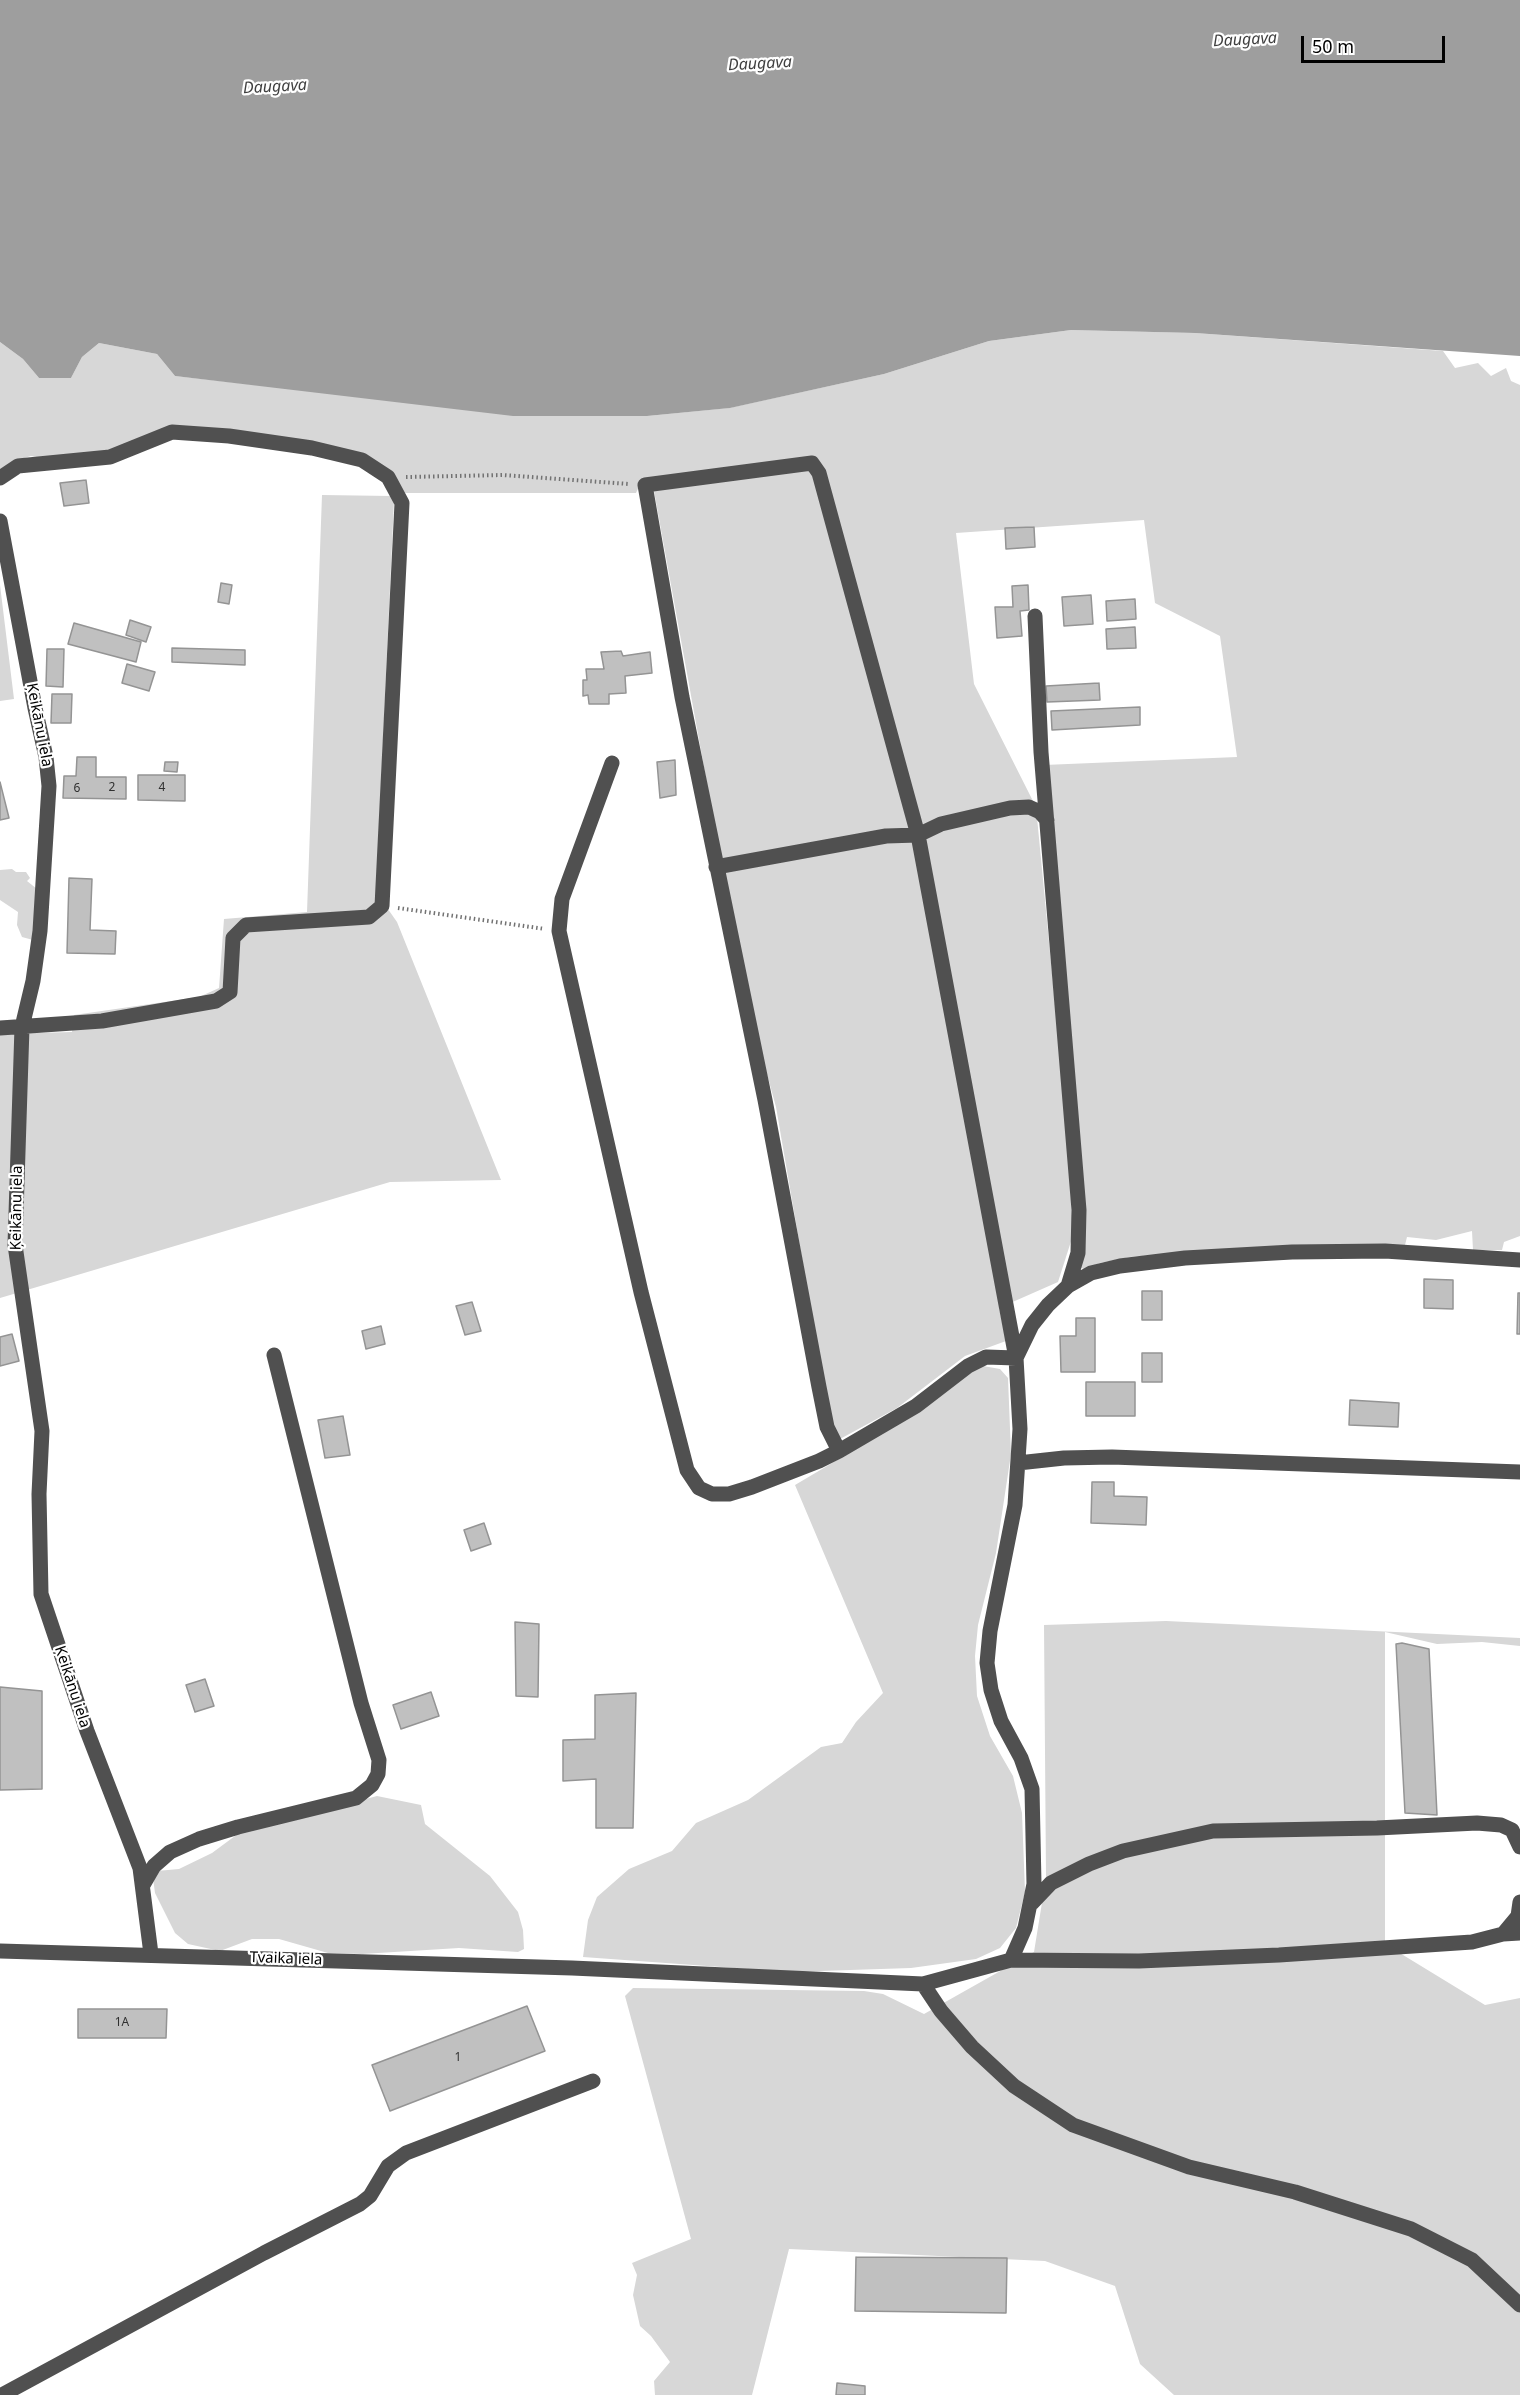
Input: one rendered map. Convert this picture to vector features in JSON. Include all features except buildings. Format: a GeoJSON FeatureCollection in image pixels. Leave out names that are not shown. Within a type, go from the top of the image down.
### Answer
{"type":"FeatureCollection","features":[{"type":"Feature","properties":{"kind":"street"},"geometry":{"type":"LineString","coordinates":[[0,478],[18,466],[110,457],[172,432],[229,436],[312,448],[362,460],[387,477],[402,503],[382,906],[369,917],[246,925],[232,938],[230,992],[216,1001],[102,1021],[0,1028]]}},
{"type":"Feature","properties":{"kind":"street"},"geometry":{"type":"LineString","coordinates":[[839,1451],[827,1427],[765,1100],[682,697],[645,485],[812,463],[819,473],[918,835],[1016,1358],[1020,1429],[1015,1505],[990,1630],[987,1663],[991,1690],[1001,1721],[1021,1758],[1032,1789],[1035,1884],[1026,1928],[1011,1960]]}},
{"type":"Feature","properties":{"kind":"street","name":"Ķeikānu iela"},"geometry":{"type":"LineString","coordinates":[[0,520],[46,757],[49,786],[40,931],[33,981],[22,1028],[15,1245],[42,1431],[39,1494],[41,1594],[87,1731],[140,1868],[151,1954]]}},
{"type":"Feature","properties":{"kind":"street"},"geometry":{"type":"LineString","coordinates":[[1035,616],[1037,697],[1080,1210],[1078,1253],[1068,1286]]}},
{"type":"Feature","properties":{"kind":"street"},"geometry":{"type":"LineString","coordinates":[[612,763],[562,898],[559,931],[641,1292],[691,1479],[699,1488],[712,1494],[729,1494],[762,1484],[839,1451],[916,1406],[968,1366],[986,1357],[1016,1358]]}},
{"type":"Feature","properties":{"kind":"street"},"geometry":{"type":"LineString","coordinates":[[716,867],[885,836],[918,835],[941,824],[1010,808],[1029,807],[1040,812],[1047,820]]}},
{"type":"Feature","properties":{"kind":"street"},"geometry":{"type":"LineString","coordinates":[[1016,1358],[1032,1324],[1068,1286],[1091,1273],[1120,1266],[1185,1258],[1292,1252],[1385,1251],[1520,1260]]}},
{"type":"Feature","properties":{"kind":"street"},"geometry":{"type":"LineString","coordinates":[[143,1885],[153,1866],[170,1852],[199,1839],[238,1827],[356,1798],[372,1785],[378,1774],[379,1760],[361,1703],[274,1355]]}},
{"type":"Feature","properties":{"kind":"street"},"geometry":{"type":"LineString","coordinates":[[1018,1463],[1064,1458],[1112,1457],[1520,1472]]}},
{"type":"Feature","properties":{"kind":"street"},"geometry":{"type":"LineString","coordinates":[[1032,1902],[1052,1883],[1089,1864],[1124,1851],[1213,1830],[1377,1828],[1477,1823],[1512,1830],[1520,1847]]}},
{"type":"Feature","properties":{"kind":"street"},"geometry":{"type":"LineString","coordinates":[[1503,1934],[1518,1916],[1520,1902]]}},
{"type":"Feature","properties":{"kind":"street","name":"Tvaika iela"},"geometry":{"type":"LineString","coordinates":[[0,1952],[151,1954],[572,1968],[923,1984],[1011,1960],[1139,1961],[1279,1955],[1472,1942],[1503,1934],[1520,1933]]}},
{"type":"Feature","properties":{"kind":"street"},"geometry":{"type":"LineString","coordinates":[[923,1984],[941,2011],[972,2047],[1014,2086],[1073,2125],[1189,2168],[1295,2192],[1411,2229],[1472,2260],[1520,2305]]}},
{"type":"Feature","properties":{"kind":"street"},"geometry":{"type":"LineString","coordinates":[[2,2395],[264,2253],[360,2204],[370,2196],[388,2166],[406,2153],[593,2081]]}},
{"type":"Feature","properties":{"kind":"path"},"geometry":{"type":"LineString","coordinates":[[387,477],[503,475],[645,485]]}},
{"type":"Feature","properties":{"kind":"path"},"geometry":{"type":"LineString","coordinates":[[382,906],[559,931]]}},
{"type":"Feature","properties":{"kind":"shaded area"},"geometry":{"type":"Polygon","coordinates":[[[1071,330],[1195,333],[1443,351],[1455,368],[1478,363],[1491,376],[1506,368],[1511,381],[1520,385],[1520,1236],[1504,1242],[1502,1250],[1473,1250],[1472,1231],[1436,1240],[1407,1237],[1405,1245],[1189,1252],[1130,1257],[1081,1268],[1044,765],[1237,757],[1220,636],[1155,603],[1144,520],[956,533],[974,684],[1036,807],[1067,1129],[1073,1235],[1058,1282],[999,1308],[1006,1341],[965,1356],[897,1408],[840,1439],[830,1421],[776,1107],[745,994],[654,491],[642,480],[636,493],[404,493],[385,467],[204,427],[117,451],[49,459],[31,456],[14,461],[0,470],[0,342],[23,359],[39,378],[71,378],[82,357],[99,343],[157,354],[175,376],[373,398],[647,416],[729,408],[884,374],[989,341],[1071,330]]]}},
{"type":"Feature","properties":{"kind":"shaded area"},"geometry":{"type":"Polygon","coordinates":[[[322,495],[391,496],[394,501],[376,892],[397,922],[501,1180],[390,1182],[0,1298],[0,1034],[72,1032],[74,1015],[199,997],[219,988],[224,919],[307,912],[322,495]]]}},
{"type":"Feature","properties":{"kind":"shaded area"},"geometry":{"type":"Polygon","coordinates":[[[0,585],[14,699],[0,701],[0,585]]]}},
{"type":"Feature","properties":{"kind":"shaded area"},"geometry":{"type":"Polygon","coordinates":[[[12,869],[16,872],[26,872],[30,878],[27,881],[37,889],[33,940],[22,937],[17,925],[18,912],[0,900],[0,870],[12,869]]]}},
{"type":"Feature","properties":{"kind":"shaded area"},"geometry":{"type":"Polygon","coordinates":[[[983,1366],[1000,1369],[1008,1378],[1011,1454],[996,1553],[978,1625],[975,1656],[977,1696],[990,1736],[1013,1776],[1022,1813],[1025,1892],[1016,1928],[1000,1948],[976,1959],[911,1968],[790,1972],[583,1957],[588,1920],[597,1897],[629,1869],[672,1851],[696,1823],[748,1800],[821,1747],[842,1743],[856,1722],[883,1693],[795,1485],[839,1459],[967,1373],[983,1366]]]}},
{"type":"Feature","properties":{"kind":"shaded area"},"geometry":{"type":"Polygon","coordinates":[[[1166,1621],[1520,1638],[1520,1646],[1482,1642],[1437,1644],[1385,1632],[1385,1944],[1485,2005],[1520,1998],[1520,2395],[1174,2395],[1140,2364],[1115,2286],[1045,2261],[789,2249],[752,2395],[655,2395],[654,2381],[670,2362],[651,2336],[640,2326],[633,2295],[637,2275],[632,2263],[691,2239],[625,1996],[633,1988],[864,1991],[883,1994],[924,2014],[1034,1952],[1046,1878],[1044,1625],[1166,1621]]]}},
{"type":"Feature","properties":{"kind":"shaded area"},"geometry":{"type":"Polygon","coordinates":[[[377,1796],[421,1805],[425,1824],[490,1876],[518,1912],[523,1930],[524,1949],[518,1952],[459,1948],[362,1954],[328,1953],[279,1939],[252,1939],[220,1951],[188,1944],[175,1933],[155,1893],[153,1878],[157,1871],[179,1869],[212,1853],[239,1833],[377,1796]]]}},
{"type":"Feature","properties":{"kind":"water","name":"Daugava"},"geometry":{"type":"Polygon","coordinates":[[[0,0],[1520,0],[1520,356],[1195,333],[1071,330],[989,341],[884,374],[730,408],[647,416],[513,416],[175,376],[157,354],[99,343],[82,357],[71,378],[39,378],[23,359],[0,342],[0,0]]]}}]}
